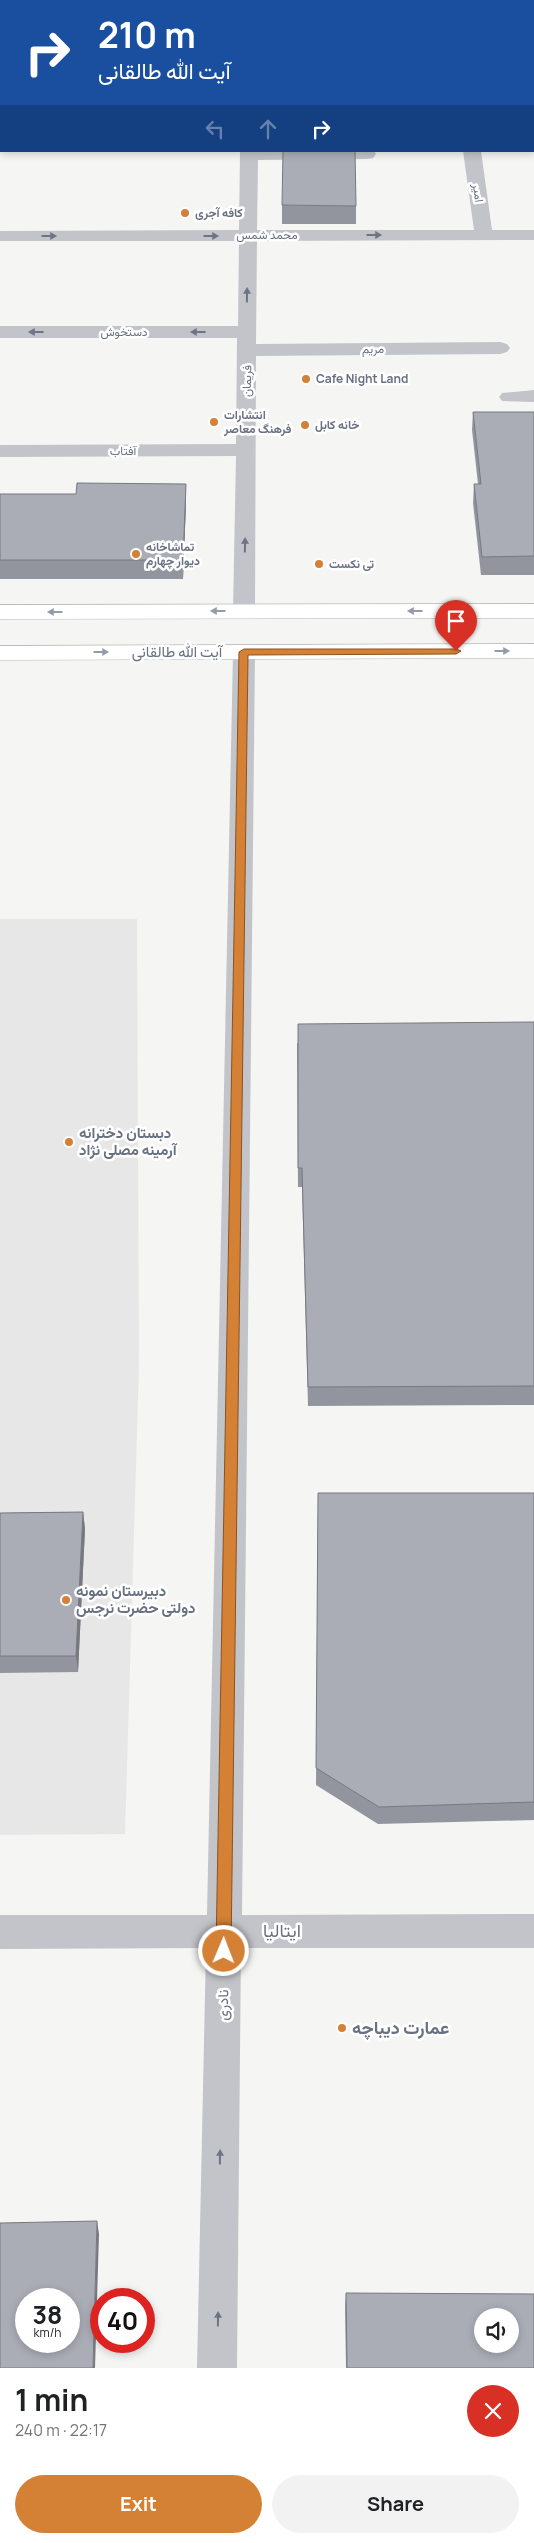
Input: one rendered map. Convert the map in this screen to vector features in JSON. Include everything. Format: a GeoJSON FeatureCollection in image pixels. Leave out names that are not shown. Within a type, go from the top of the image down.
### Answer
{"type":"FeatureCollection","features":[{"type":"Feature","properties":{"kind":"main road"},"geometry":{"type":"LineString","coordinates":[[244,611],[244,652]]}},
{"type":"Feature","properties":{"kind":"main road"},"geometry":{"type":"LineString","coordinates":[[0,612],[534,611]]}},
{"type":"Feature","properties":{"kind":"main road","name":"آیت الله طالقانی"},"geometry":{"type":"LineString","coordinates":[[0,653],[534,651]]}},
{"type":"Feature","properties":{"kind":"street","name":"امیر"},"geometry":{"type":"LineString","coordinates":[[472,152],[484,235]]}},
{"type":"Feature","properties":{"kind":"street"},"geometry":{"type":"LineString","coordinates":[[249,153],[367,154]]}},
{"type":"Feature","properties":{"kind":"street","name":"فریمان"},"geometry":{"type":"LineString","coordinates":[[244,611],[249,153]]}},
{"type":"Feature","properties":{"kind":"street","name":"محمد شمس"},"geometry":{"type":"LineString","coordinates":[[0,236],[534,235]]}},
{"type":"Feature","properties":{"kind":"street","name":"دستخوش"},"geometry":{"type":"LineString","coordinates":[[0,332],[247,341]]}},
{"type":"Feature","properties":{"kind":"street","name":"مریم"},"geometry":{"type":"LineString","coordinates":[[247,341],[500,348]]}},
{"type":"Feature","properties":{"kind":"street"},"geometry":{"type":"LineString","coordinates":[[509,396],[534,396]]}},
{"type":"Feature","properties":{"kind":"street","name":"آفتاب"},"geometry":{"type":"LineString","coordinates":[[0,451],[246,450]]}},
{"type":"Feature","properties":{"kind":"street","name":"نادری"},"geometry":{"type":"LineString","coordinates":[[217,2368],[244,652]]}},
{"type":"Feature","properties":{"kind":"street","name":"ایتالیا"},"geometry":{"type":"LineString","coordinates":[[0,1932],[534,1931]]}},
{"type":"Feature","properties":{"kind":"shaded area"},"geometry":{"type":"Polygon","coordinates":[[[0,919],[137,919],[139,1365],[125,1834],[0,1835],[0,919]]]}},
{"type":"Feature","properties":{"kind":"building"},"geometry":{"type":"Polygon","coordinates":[[[283,152],[355,152],[356,206],[282,205],[283,152]]]}},
{"type":"Feature","properties":{"kind":"building"},"geometry":{"type":"Polygon","coordinates":[[[473,412],[534,412],[534,556],[482,557],[474,484],[481,484],[473,412]]]}},
{"type":"Feature","properties":{"kind":"building"},"geometry":{"type":"Polygon","coordinates":[[[77,483],[186,484],[183,560],[0,560],[0,494],[76,494],[77,483]]]}},
{"type":"Feature","properties":{"kind":"building"},"geometry":{"type":"Polygon","coordinates":[[[534,1022],[534,1386],[308,1387],[302,1168],[298,1168],[298,1024],[534,1022]]]}},
{"type":"Feature","properties":{"kind":"building"},"geometry":{"type":"Polygon","coordinates":[[[318,1493],[534,1493],[534,1802],[379,1807],[316,1768],[318,1493]]]}},
{"type":"Feature","properties":{"kind":"building"},"geometry":{"type":"Polygon","coordinates":[[[83,1512],[76,1656],[0,1656],[0,1513],[83,1512]]]}},
{"type":"Feature","properties":{"kind":"building"},"geometry":{"type":"Polygon","coordinates":[[[97,2221],[95,2288],[90,2288],[90,2353],[93,2353],[93,2368],[0,2368],[0,2223],[97,2221]]]}},
{"type":"Feature","properties":{"kind":"building"},"geometry":{"type":"Polygon","coordinates":[[[346,2293],[534,2294],[534,2368],[347,2368],[346,2293]]]}},
{"type":"Feature","properties":{"kind":"place","name":"کافه آجری"},"geometry":{"type":"Point","coordinates":[185,213]}},
{"type":"Feature","properties":{"kind":"place","name":"Cafe Night Land"},"geometry":{"type":"Point","coordinates":[306,379]}},
{"type":"Feature","properties":{"kind":"place","name":"انتشارات فرهنگ معاصر"},"geometry":{"type":"Point","coordinates":[214,422]}},
{"type":"Feature","properties":{"kind":"place","name":"خانه کابل"},"geometry":{"type":"Point","coordinates":[305,425]}},
{"type":"Feature","properties":{"kind":"place","name":"تماشاخانه دیوار چهارم"},"geometry":{"type":"Point","coordinates":[136,554]}},
{"type":"Feature","properties":{"kind":"place","name":"تی نکست"},"geometry":{"type":"Point","coordinates":[319,564]}},
{"type":"Feature","properties":{"kind":"place","name":"دبستان دخترانه آرمینه مصلی نژاد"},"geometry":{"type":"Point","coordinates":[69,1142]}},
{"type":"Feature","properties":{"kind":"place","name":"دبیرستان نمونه دولتی حضرت نرجس"},"geometry":{"type":"Point","coordinates":[66,1600]}},
{"type":"Feature","properties":{"kind":"place","name":"عمارت دیباچه"},"geometry":{"type":"Point","coordinates":[342,2028]}},
{"type":"Feature","properties":{"kind":"route"},"geometry":{"type":"LineString","coordinates":[[224,1951],[244,652],[456,651]]}}]}
